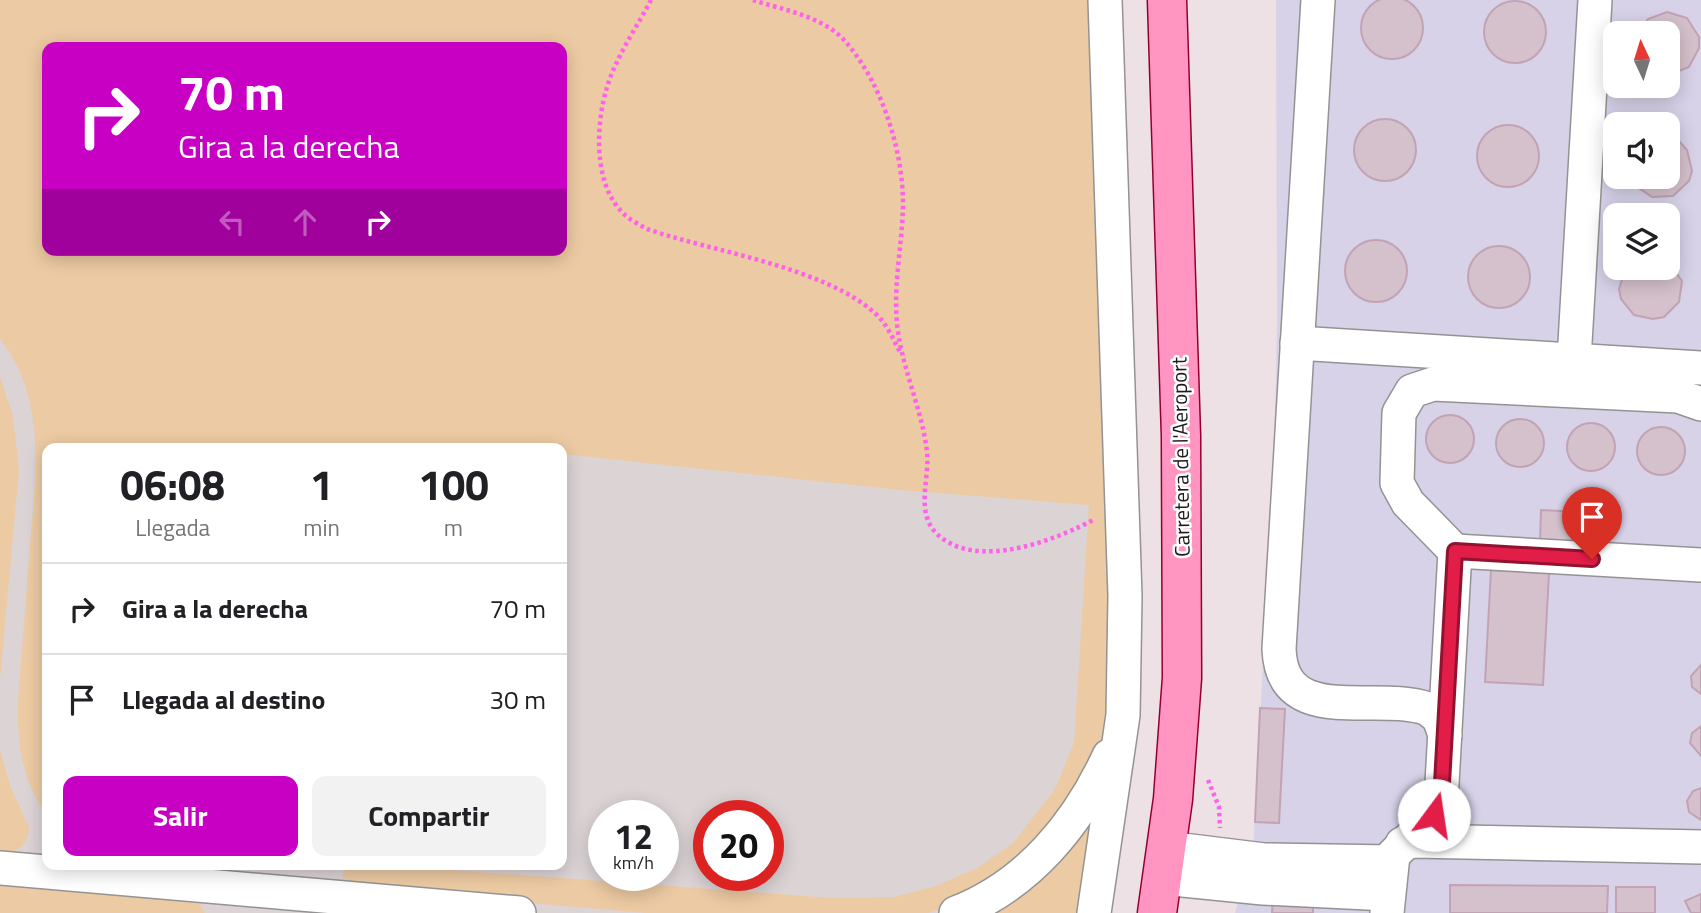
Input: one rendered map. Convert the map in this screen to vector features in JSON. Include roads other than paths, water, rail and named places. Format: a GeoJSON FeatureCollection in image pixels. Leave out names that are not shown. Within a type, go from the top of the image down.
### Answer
{"type":"FeatureCollection","features":[{"type":"Feature","properties":{"kind":"main road","name":"Carretera de l'Aeroport"},"geometry":{"type":"LineString","coordinates":[[1162,880],[1181,714],[1182,622],[1181,436],[1167,0]]}},
{"type":"Feature","properties":{"kind":"lane"},"geometry":{"type":"LineString","coordinates":[[1094,913],[1123,715],[1125,596],[1105,0]]}},
{"type":"Feature","properties":{"kind":"lane"},"geometry":{"type":"LineString","coordinates":[[1318,0],[1279,649],[1283,674],[1292,688],[1313,698],[1424,707],[1437,715],[1445,735]]}},
{"type":"Feature","properties":{"kind":"lane"},"geometry":{"type":"LineString","coordinates":[[1574,360],[1595,0]]}},
{"type":"Feature","properties":{"kind":"lane"},"geometry":{"type":"LineString","coordinates":[[1297,343],[1701,368]]}},
{"type":"Feature","properties":{"kind":"lane"},"geometry":{"type":"LineString","coordinates":[[1701,404],[1687,397],[1433,384],[1412,391],[1399,413],[1397,483],[1408,503],[1455,551],[1701,565]]}},
{"type":"Feature","properties":{"kind":"lane"},"geometry":{"type":"LineString","coordinates":[[1392,878],[1439,809],[1455,551]]}},
{"type":"Feature","properties":{"kind":"lane"},"geometry":{"type":"LineString","coordinates":[[956,913],[1017,878],[1062,836],[1108,759],[1123,715]]}},
{"type":"Feature","properties":{"kind":"lane"},"geometry":{"type":"LineString","coordinates":[[1392,878],[1414,841],[1701,847]]}},
{"type":"Feature","properties":{"kind":"lane"},"geometry":{"type":"LineString","coordinates":[[1162,880],[1264,860],[1392,878]]}},
{"type":"Feature","properties":{"kind":"lane"},"geometry":{"type":"LineString","coordinates":[[0,868],[519,913]]}}]}
